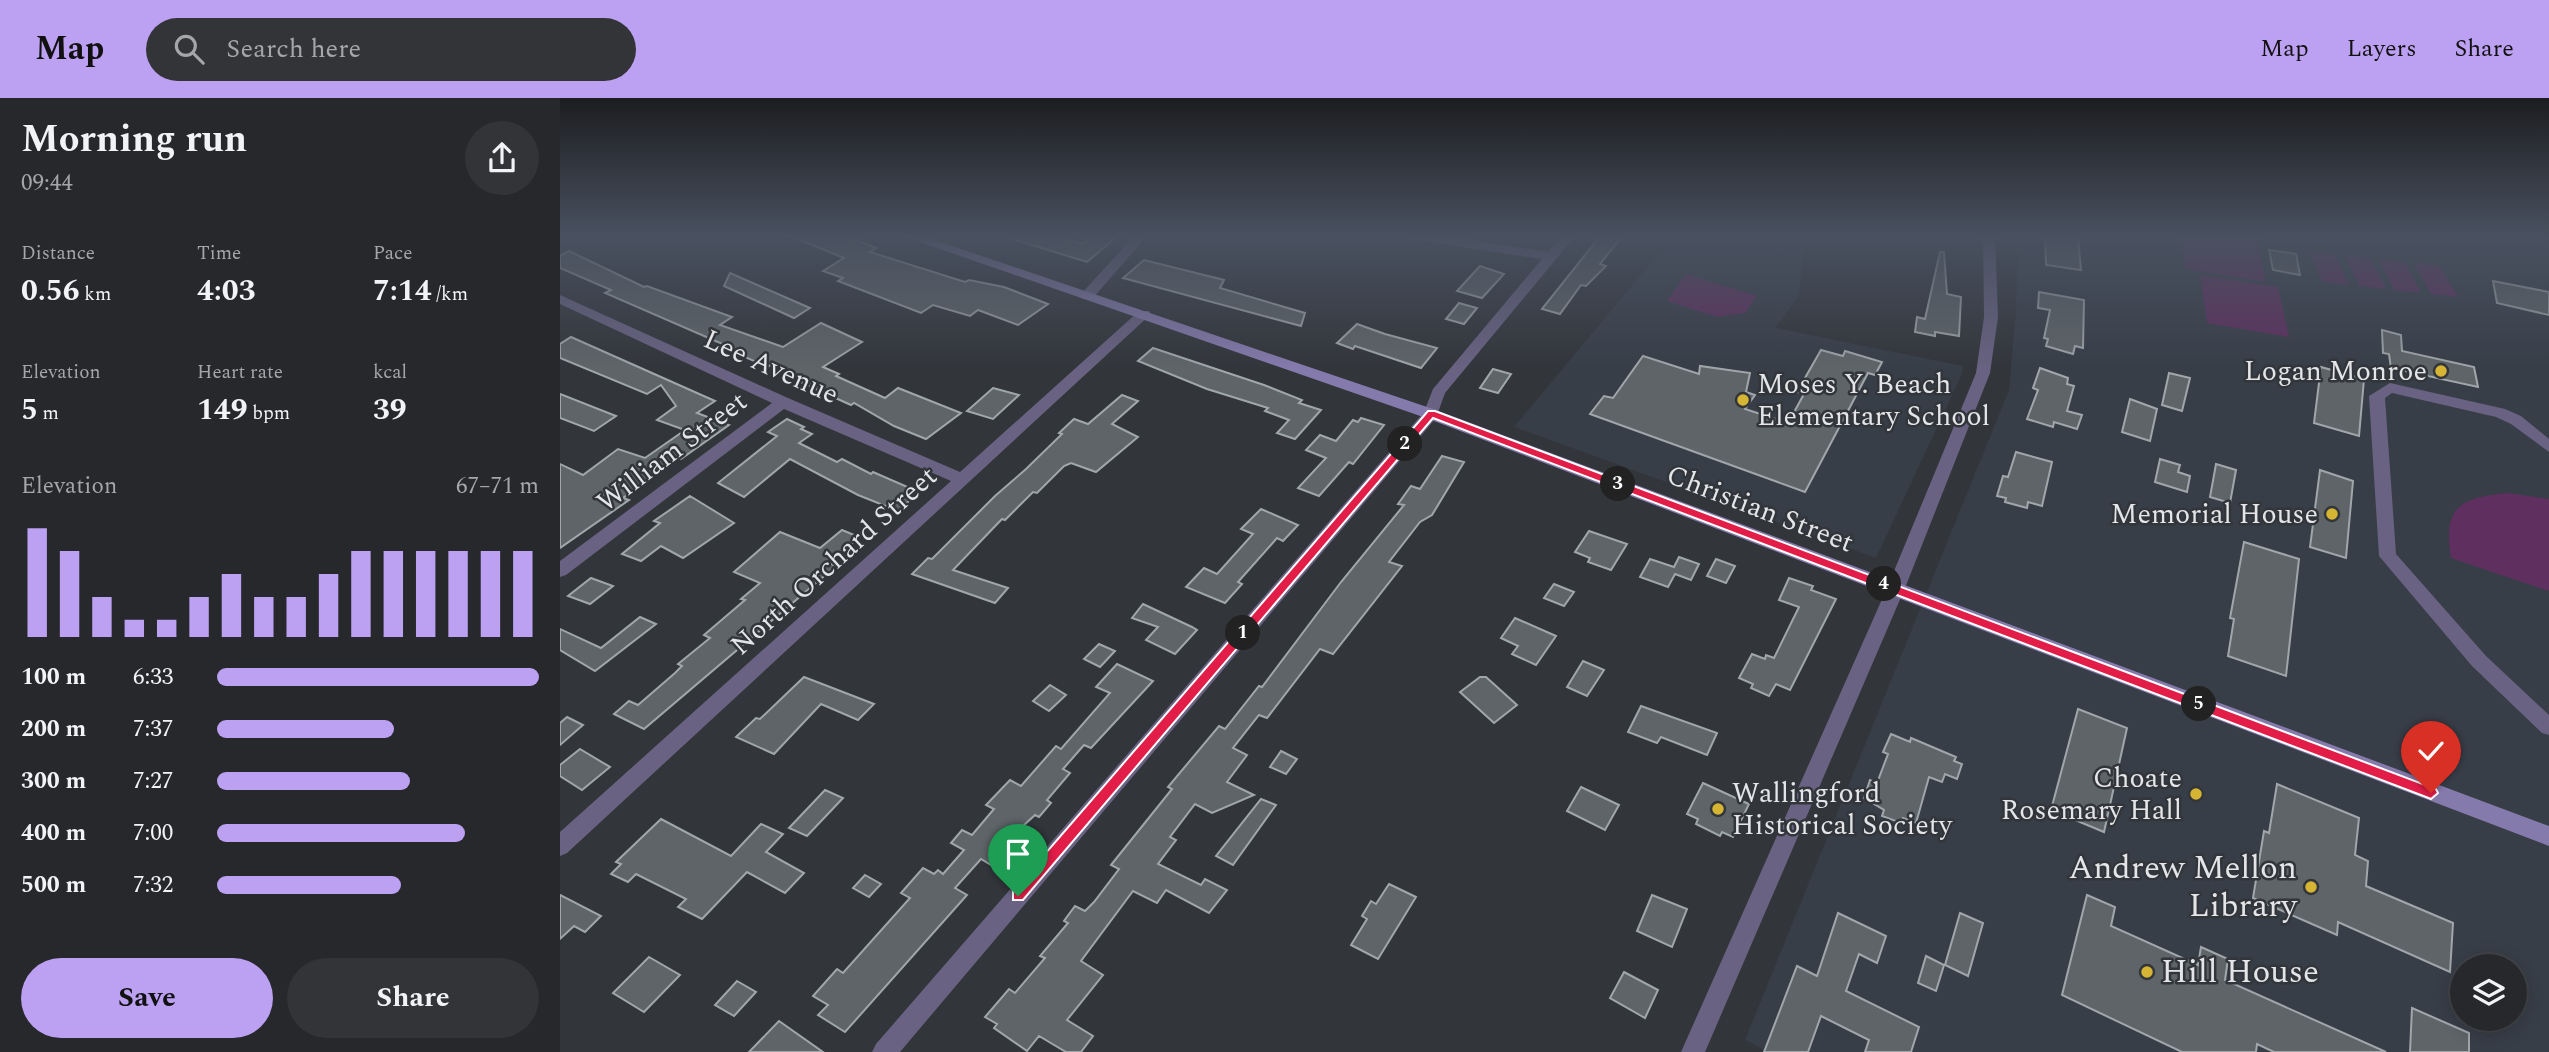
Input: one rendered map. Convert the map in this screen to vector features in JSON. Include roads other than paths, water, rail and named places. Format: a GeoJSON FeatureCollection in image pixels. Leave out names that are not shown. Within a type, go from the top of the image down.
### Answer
{"type":"FeatureCollection","features":[{"type":"Feature","properties":{"kind":"main road","name":"Christian Street"},"geometry":{"type":"LineString","coordinates":[[1038,280],[1431,414],[1896,588],[2437,796],[2549,836]]}},
{"type":"Feature","properties":{"kind":"street"},"geometry":{"type":"LineString","coordinates":[[1087,296],[1102,280]]}},
{"type":"Feature","properties":{"kind":"street"},"geometry":{"type":"LineString","coordinates":[[884,1052],[1431,414],[1438,392],[1533,280]]}},
{"type":"Feature","properties":{"kind":"street"},"geometry":{"type":"LineString","coordinates":[[1695,1051],[1896,588],[1983,373],[1992,317],[1991,280]]}},
{"type":"Feature","properties":{"kind":"street","name":"Lee Avenue"},"geometry":{"type":"LineString","coordinates":[[560,299],[783,402],[962,479]]}},
{"type":"Feature","properties":{"kind":"street","name":"North Orchard Street"},"geometry":{"type":"LineString","coordinates":[[564,837],[1144,314]]}},
{"type":"Feature","properties":{"kind":"street"},"geometry":{"type":"LineString","coordinates":[[2549,447],[2516,419],[2500,413],[2390,388],[2377,396],[2388,556],[2479,662],[2549,727]]}},
{"type":"Feature","properties":{"kind":"street","name":"William Street"},"geometry":{"type":"LineString","coordinates":[[560,570],[783,402]]}},
{"type":"Feature","properties":{"kind":"place","name":"Logan Monroe"},"geometry":{"type":"Point","coordinates":[2441,371]}},
{"type":"Feature","properties":{"kind":"place","name":"Moses Y. Beach Elementary School"},"geometry":{"type":"Point","coordinates":[1743,400]}},
{"type":"Feature","properties":{"kind":"place","name":"Memorial House"},"geometry":{"type":"Point","coordinates":[2332,514]}},
{"type":"Feature","properties":{"kind":"place","name":"Choate Rosemary Hall"},"geometry":{"type":"Point","coordinates":[2196,794]}},
{"type":"Feature","properties":{"kind":"place","name":"Wallingford Historical Society"},"geometry":{"type":"Point","coordinates":[1718,809]}},
{"type":"Feature","properties":{"kind":"place","name":"Andrew Mellon Library"},"geometry":{"type":"Point","coordinates":[2311,887]}},
{"type":"Feature","properties":{"kind":"place","name":"Hill House"},"geometry":{"type":"Point","coordinates":[2147,972]}}]}
